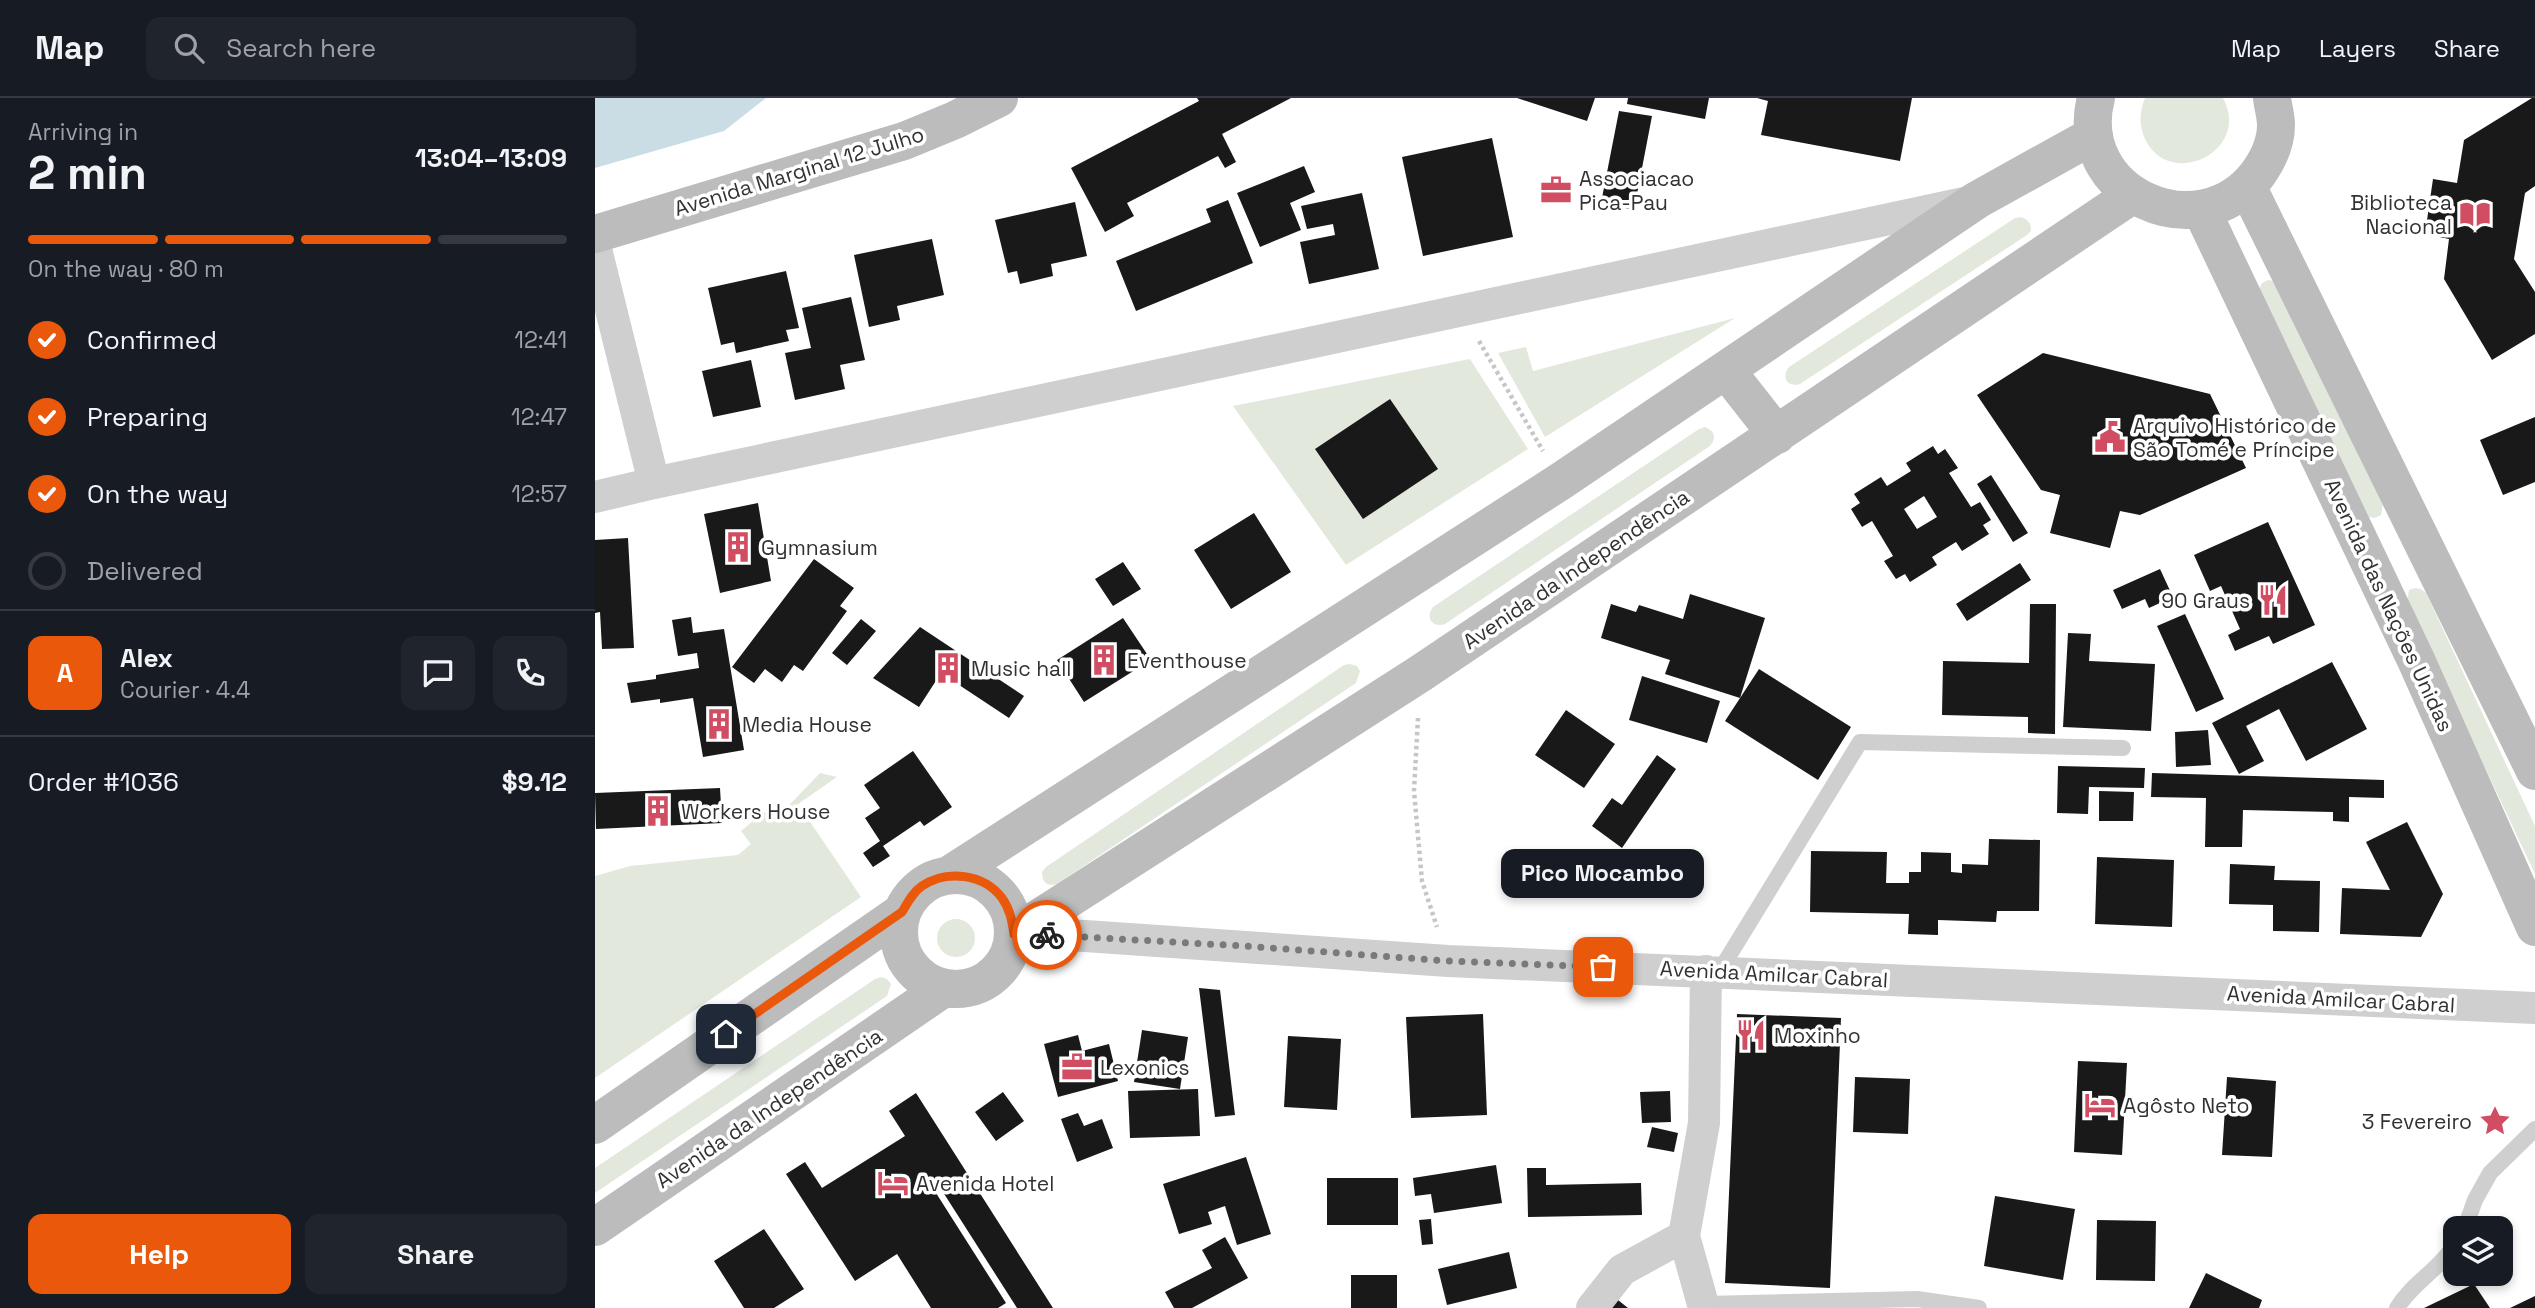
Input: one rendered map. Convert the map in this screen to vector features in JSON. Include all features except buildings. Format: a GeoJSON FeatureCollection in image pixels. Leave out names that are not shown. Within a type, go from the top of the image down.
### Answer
{"type":"FeatureCollection","features":[{"type":"Feature","properties":{"kind":"street","name":"Avenida Marginal 12 Julho"},"geometry":{"type":"LineString","coordinates":[[595,234],[904,141],[999,98]]}},
{"type":"Feature","properties":{"kind":"street"},"geometry":{"type":"LineString","coordinates":[[595,1125],[902,912],[921,887],[949,875],[1561,481],[1977,200],[2095,116],[2102,158],[2114,179],[2132,195],[2158,207],[2172,210],[2201,209],[2219,204],[2247,186],[2263,167],[2270,153],[2276,123],[2275,100]]}},
{"type":"Feature","properties":{"kind":"street"},"geometry":{"type":"LineString","coordinates":[[2247,186],[2535,771]]}},
{"type":"Feature","properties":{"kind":"street","name":"Avenida da Independência"},"geometry":{"type":"LineString","coordinates":[[1014,934],[1421,674],[2132,195]]}},
{"type":"Feature","properties":{"kind":"street"},"geometry":{"type":"LineString","coordinates":[[595,497],[1977,200]]}},
{"type":"Feature","properties":{"kind":"street","name":"Avenida das Nações Unidas"},"geometry":{"type":"LineString","coordinates":[[2201,209],[2416,660],[2535,927]]}},
{"type":"Feature","properties":{"kind":"street"},"geometry":{"type":"LineString","coordinates":[[595,245],[655,483]]}},
{"type":"Feature","properties":{"kind":"street"},"geometry":{"type":"LineString","coordinates":[[1726,370],[1777,435]]}},
{"type":"Feature","properties":{"kind":"street"},"geometry":{"type":"LineString","coordinates":[[902,912],[898,931],[901,950],[911,968],[925,981],[944,988],[963,990],[991,978],[1000,970],[1010,953],[1014,934],[1011,915],[1002,897],[987,884],[969,877],[949,875]]}},
{"type":"Feature","properties":{"kind":"street","name":"Avenida Amilcar Cabral"},"geometry":{"type":"LineString","coordinates":[[1014,934],[1085,936],[1448,961],[2535,1008]]}},
{"type":"Feature","properties":{"kind":"street"},"geometry":{"type":"LineString","coordinates":[[1704,1306],[1684,1236],[1704,1123],[1712,971]]}},
{"type":"Feature","properties":{"kind":"street","name":"Avenida da Independência"},"geometry":{"type":"LineString","coordinates":[[595,1227],[944,988]]}},
{"type":"Feature","properties":{"kind":"street"},"geometry":{"type":"LineString","coordinates":[[1592,1308],[1622,1270],[1684,1236]]}},
{"type":"Feature","properties":{"kind":"lane"},"geometry":{"type":"LineString","coordinates":[[1712,971],[1860,741],[2123,748]]}},
{"type":"Feature","properties":{"kind":"lane"},"geometry":{"type":"LineString","coordinates":[[2469,1216],[2490,1173],[2535,1129]]}},
{"type":"Feature","properties":{"kind":"lane"},"geometry":{"type":"LineString","coordinates":[[2397,1308],[2443,1260]]}},
{"type":"Feature","properties":{"kind":"lane"},"geometry":{"type":"LineString","coordinates":[[1704,1306],[1917,1299],[1979,1308]]}},
{"type":"Feature","properties":{"kind":"path"},"geometry":{"type":"LineString","coordinates":[[1461,310],[1561,481]]}},
{"type":"Feature","properties":{"kind":"path"},"geometry":{"type":"LineString","coordinates":[[1421,674],[1414,791],[1422,881],[1448,961]]}},
{"type":"Feature","properties":{"kind":"shaded area"},"geometry":{"type":"Polygon","coordinates":[[[595,98],[766,98],[724,131],[595,168],[595,98]]]}},
{"type":"Feature","properties":{"kind":"shaded area"},"geometry":{"type":"Polygon","coordinates":[[[2145,98],[2223,98],[2229,118],[2226,135],[2216,149],[2202,159],[2185,163],[2169,161],[2154,152],[2143,134],[2141,116],[2145,98]]]}},
{"type":"Feature","properties":{"kind":"shaded area"},"geometry":{"type":"Polygon","coordinates":[[[2021,217],[2030,224],[2031,231],[2027,235],[1800,384],[1787,381],[1789,367],[2015,218],[2021,217]]]}},
{"type":"Feature","properties":{"kind":"shaded area"},"geometry":{"type":"Polygon","coordinates":[[[2274,281],[2383,503],[2381,515],[2375,518],[2369,517],[2259,289],[2262,283],[2274,281]]]}},
{"type":"Feature","properties":{"kind":"shaded area"},"geometry":{"type":"Polygon","coordinates":[[[1735,318],[1545,437],[1498,353],[1526,347],[1533,371],[1735,318]]]}},
{"type":"Feature","properties":{"kind":"shaded area"},"geometry":{"type":"Polygon","coordinates":[[[1470,359],[1528,449],[1346,565],[1233,406],[1470,359]]]}},
{"type":"Feature","properties":{"kind":"shaded area"},"geometry":{"type":"Polygon","coordinates":[[[1705,427],[1714,435],[1710,446],[1445,624],[1437,625],[1431,621],[1433,607],[1705,427]]]}},
{"type":"Feature","properties":{"kind":"shaded area"},"geometry":{"type":"Polygon","coordinates":[[[2415,588],[2426,593],[2535,826],[2535,874],[2407,602],[2409,590],[2415,588]]]}},
{"type":"Feature","properties":{"kind":"shaded area"},"geometry":{"type":"Polygon","coordinates":[[[1344,665],[1357,666],[1360,671],[1356,683],[1057,884],[1050,885],[1044,881],[1042,872],[1046,867],[1344,665]]]}},
{"type":"Feature","properties":{"kind":"shaded area"},"geometry":{"type":"Polygon","coordinates":[[[820,773],[837,777],[798,804],[861,897],[595,1078],[595,876],[630,866],[738,855],[751,844],[741,831],[764,812],[775,820],[820,773]]]}},
{"type":"Feature","properties":{"kind":"shaded area"},"geometry":{"type":"Polygon","coordinates":[[[956,919],[969,925],[975,938],[969,951],[956,957],[943,951],[937,938],[943,925],[956,919]]]}},
{"type":"Feature","properties":{"kind":"shaded area"},"geometry":{"type":"Polygon","coordinates":[[[881,977],[891,984],[887,996],[595,1193],[595,1168],[881,977]]]}},
{"type":"Feature","properties":{"kind":"way so far"},"geometry":{"type":"LineString","coordinates":[[1047,935],[1448,961],[1603,967]]}},
{"type":"Feature","properties":{"kind":"place","name":"Associacao Pica-Pau"},"geometry":{"type":"Point","coordinates":[1556,190]}},
{"type":"Feature","properties":{"kind":"place","name":"Biblioteca Nacional"},"geometry":{"type":"Point","coordinates":[2475,214]}},
{"type":"Feature","properties":{"kind":"place","name":"Arquivo Histórico de São Tomé e Príncipe"},"geometry":{"type":"Point","coordinates":[2110,437]}},
{"type":"Feature","properties":{"kind":"place","name":"Gymnasium"},"geometry":{"type":"Point","coordinates":[738,547]}},
{"type":"Feature","properties":{"kind":"place","name":"90 Graus"},"geometry":{"type":"Point","coordinates":[2273,600]}},
{"type":"Feature","properties":{"kind":"place","name":"Eventhouse"},"geometry":{"type":"Point","coordinates":[1104,660]}},
{"type":"Feature","properties":{"kind":"place","name":"Music hall"},"geometry":{"type":"Point","coordinates":[948,668]}},
{"type":"Feature","properties":{"kind":"place","name":"Media House"},"geometry":{"type":"Point","coordinates":[719,724]}},
{"type":"Feature","properties":{"kind":"place","name":"Workers House"},"geometry":{"type":"Point","coordinates":[658,811]}},
{"type":"Feature","properties":{"kind":"place","name":"Pico Mocambo"},"geometry":{"type":"Point","coordinates":[1603,967]}},
{"type":"Feature","properties":{"kind":"place","name":"Moxinho"},"geometry":{"type":"Point","coordinates":[1751,1035]}},
{"type":"Feature","properties":{"kind":"place","name":"Lexonics"},"geometry":{"type":"Point","coordinates":[1077,1067]}},
{"type":"Feature","properties":{"kind":"place","name":"Agôsto Neto"},"geometry":{"type":"Point","coordinates":[2100,1105]}},
{"type":"Feature","properties":{"kind":"place","name":"3 Fevereiro"},"geometry":{"type":"Point","coordinates":[2495,1121]}},
{"type":"Feature","properties":{"kind":"place","name":"Avenida Hotel"},"geometry":{"type":"Point","coordinates":[893,1183]}},
{"type":"Feature","properties":{"kind":"route"},"geometry":{"type":"LineString","coordinates":[[726,1034],[902,912],[912,895],[921,887],[949,875],[969,877],[987,884],[1002,897],[1011,915],[1014,934],[1047,935]]}}]}
